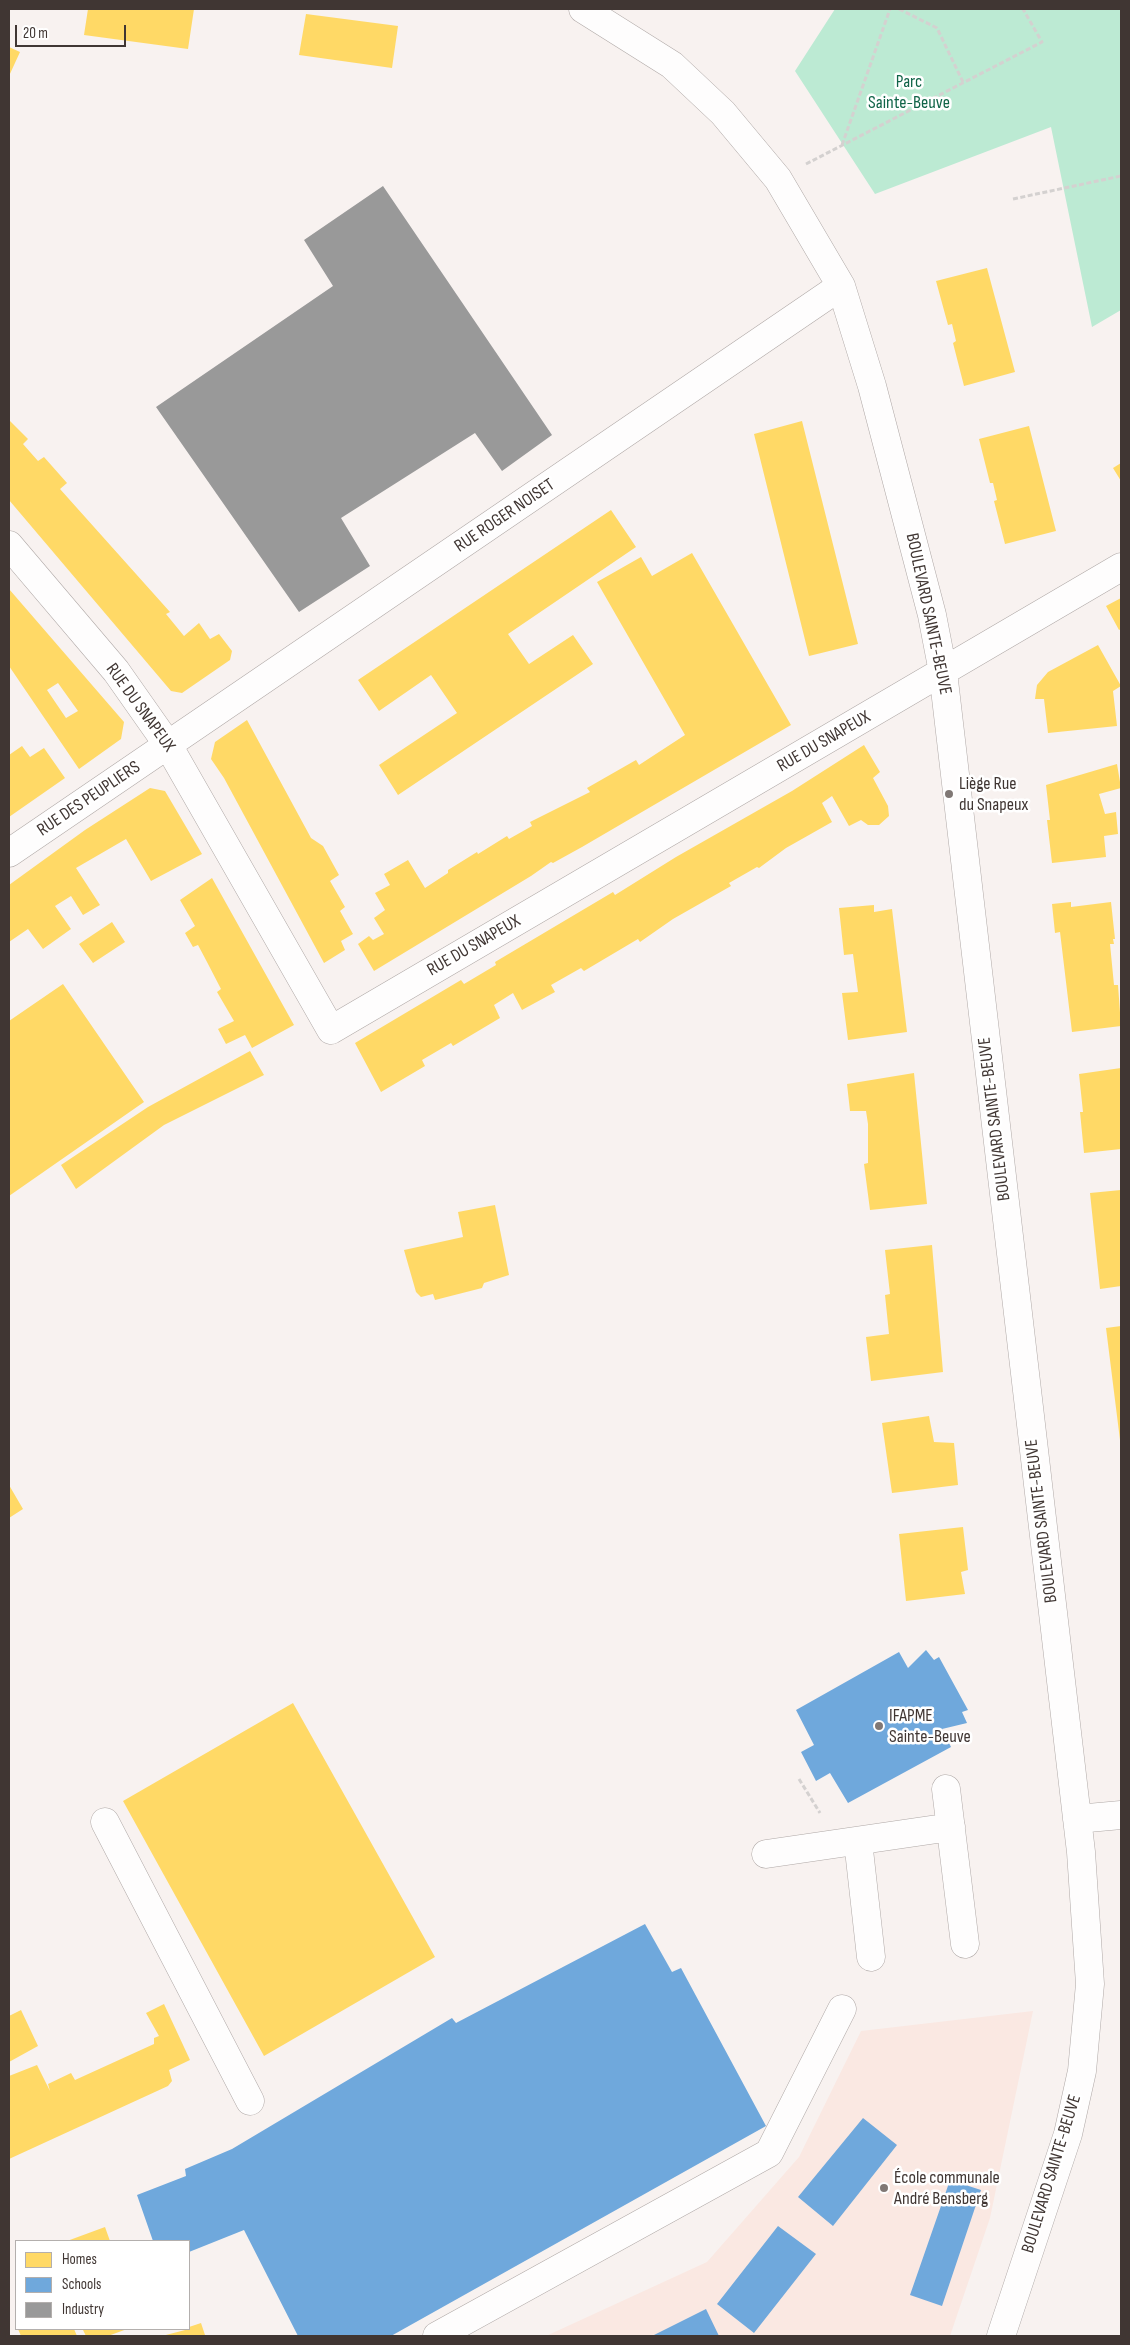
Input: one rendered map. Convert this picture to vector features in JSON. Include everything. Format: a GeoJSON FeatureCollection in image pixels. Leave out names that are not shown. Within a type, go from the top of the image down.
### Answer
{"type":"FeatureCollection","features":[{"type":"Feature","properties":{"kind":"street","name":"BOULEVARD SAINTE-BEUVE"},"geometry":{"type":"LineString","coordinates":[[583,9],[672,65],[723,113],[778,179],[841,286],[872,386],[932,615],[943,672],[1077,1819],[1090,1984],[1082,2071],[1068,2134],[1001,2336]]}},
{"type":"Feature","properties":{"kind":"street","name":"RUE ROGER NOISET"},"geometry":{"type":"LineString","coordinates":[[168,745],[841,286]]}},
{"type":"Feature","properties":{"kind":"street","name":"RUE DU SNAPEUX"},"geometry":{"type":"LineString","coordinates":[[9,545],[116,671],[168,745],[331,1030],[1121,567]]}},
{"type":"Feature","properties":{"kind":"street","name":"RUE DES PEUPLIERS"},"geometry":{"type":"LineString","coordinates":[[9,853],[168,745]]}},
{"type":"Feature","properties":{"kind":"street"},"geometry":{"type":"LineString","coordinates":[[946,1789],[965,1944]]}},
{"type":"Feature","properties":{"kind":"street"},"geometry":{"type":"LineString","coordinates":[[1077,1819],[1121,1814]]}},
{"type":"Feature","properties":{"kind":"street"},"geometry":{"type":"LineString","coordinates":[[105,1822],[250,2101]]}},
{"type":"Feature","properties":{"kind":"street"},"geometry":{"type":"LineString","coordinates":[[766,1854],[951,1827]]}},
{"type":"Feature","properties":{"kind":"street"},"geometry":{"type":"LineString","coordinates":[[858,1841],[871,1957]]}},
{"type":"Feature","properties":{"kind":"street"},"geometry":{"type":"LineString","coordinates":[[437,2336],[769,2153],[842,2009]]}},
{"type":"Feature","properties":{"kind":"path"},"geometry":{"type":"LineString","coordinates":[[842,145],[890,9]]}},
{"type":"Feature","properties":{"kind":"path"},"geometry":{"type":"LineString","coordinates":[[898,9],[937,28],[962,82]]}},
{"type":"Feature","properties":{"kind":"path"},"geometry":{"type":"LineString","coordinates":[[778,179],[1042,42],[1023,9]]}},
{"type":"Feature","properties":{"kind":"path"},"geometry":{"type":"LineString","coordinates":[[1013,199],[1121,176]]}},
{"type":"Feature","properties":{"kind":"shaded area","name":"École communale André Bensberg"},"geometry":{"type":"Polygon","coordinates":[[[1033,2011],[990,2218],[950,2336],[546,2336],[707,2262],[799,2157],[861,2031],[1033,2011]]]}},
{"type":"Feature","properties":{"kind":"green space","name":"Parc Sainte-Beuve"},"geometry":{"type":"Polygon","coordinates":[[[835,9],[1121,9],[1121,310],[1092,327],[1051,127],[875,194],[795,71],[835,9]]]}},
{"type":"Feature","properties":{"kind":"building: Homes"},"geometry":{"type":"Polygon","coordinates":[[[88,9],[194,9],[188,49],[84,35],[88,9]]]}},
{"type":"Feature","properties":{"kind":"building: Homes"},"geometry":{"type":"Polygon","coordinates":[[[306,14],[398,26],[392,68],[299,55],[306,14]]]}},
{"type":"Feature","properties":{"kind":"building: Homes"},"geometry":{"type":"Polygon","coordinates":[[[9,47],[20,52],[9,76],[9,47]]]}},
{"type":"Feature","properties":{"kind":"building: Homes"},"geometry":{"type":"Polygon","coordinates":[[[987,268],[1015,372],[964,386],[953,343],[956,341],[952,324],[948,325],[936,281],[987,268]]]}},
{"type":"Feature","properties":{"kind":"building: Homes"},"geometry":{"type":"Polygon","coordinates":[[[9,420],[28,439],[23,444],[38,461],[44,457],[67,483],[60,489],[170,612],[166,614],[184,636],[199,623],[210,639],[219,634],[232,651],[230,660],[182,693],[171,691],[9,500],[9,420]]]}},
{"type":"Feature","properties":{"kind":"building: Homes"},"geometry":{"type":"Polygon","coordinates":[[[802,421],[858,644],[809,656],[754,434],[802,421]]]}},
{"type":"Feature","properties":{"kind":"building: Homes"},"geometry":{"type":"Polygon","coordinates":[[[1029,426],[1056,531],[1005,544],[994,501],[997,500],[993,483],[990,483],[979,439],[1029,426]]]}},
{"type":"Feature","properties":{"kind":"building: Homes"},"geometry":{"type":"Polygon","coordinates":[[[1121,463],[1121,481],[1113,468],[1121,463]]]}},
{"type":"Feature","properties":{"kind":"building: Homes"},"geometry":{"type":"Polygon","coordinates":[[[611,510],[636,547],[508,634],[529,664],[573,635],[593,664],[398,795],[379,765],[457,713],[431,675],[379,711],[358,680],[611,510]]]}},
{"type":"Feature","properties":{"kind":"building: Homes"},"geometry":{"type":"Polygon","coordinates":[[[692,553],[791,725],[582,847],[553,863],[551,862],[374,971],[358,944],[369,936],[373,940],[384,934],[374,918],[385,910],[375,893],[390,885],[384,874],[408,860],[425,888],[448,873],[448,870],[477,852],[478,854],[507,836],[509,839],[532,826],[530,822],[590,792],[587,788],[636,760],[639,765],[685,735],[597,582],[641,557],[652,576],[692,553]]]}},
{"type":"Feature","properties":{"kind":"building: Homes"},"geometry":{"type":"Polygon","coordinates":[[[9,589],[124,722],[121,739],[79,769],[9,666],[9,589]],[[58,683],[47,690],[66,718],[78,711],[58,683]]]}},
{"type":"Feature","properties":{"kind":"building: Homes"},"geometry":{"type":"Polygon","coordinates":[[[1121,598],[1121,629],[1119,630],[1106,606],[1121,598]]]}},
{"type":"Feature","properties":{"kind":"building: Homes"},"geometry":{"type":"Polygon","coordinates":[[[1098,645],[1121,686],[1113,691],[1117,726],[1048,733],[1044,699],[1035,699],[1037,685],[1048,672],[1098,645]]]}},
{"type":"Feature","properties":{"kind":"building: Homes"},"geometry":{"type":"Polygon","coordinates":[[[247,720],[311,838],[323,846],[339,875],[330,881],[345,907],[340,911],[353,934],[341,941],[345,950],[324,963],[224,778],[211,759],[215,742],[247,720]]]}},
{"type":"Feature","properties":{"kind":"building: Homes"},"geometry":{"type":"Polygon","coordinates":[[[864,745],[880,772],[873,778],[888,806],[889,816],[879,825],[868,825],[861,820],[849,826],[832,796],[822,803],[832,822],[786,848],[759,868],[757,867],[729,883],[731,886],[673,919],[640,942],[638,939],[584,971],[581,968],[551,985],[555,992],[522,1010],[513,993],[494,1005],[500,1018],[453,1046],[451,1043],[422,1060],[425,1066],[381,1092],[355,1043],[461,980],[464,984],[496,965],[495,962],[613,892],[615,895],[676,857],[792,791],[864,745]]]}},
{"type":"Feature","properties":{"kind":"building: Homes"},"geometry":{"type":"Polygon","coordinates":[[[22,746],[30,757],[44,748],[65,778],[9,817],[9,755],[22,746]]]}},
{"type":"Feature","properties":{"kind":"building: Homes"},"geometry":{"type":"Polygon","coordinates":[[[1117,764],[1121,788],[1099,794],[1105,814],[1116,812],[1118,834],[1104,836],[1106,857],[1052,863],[1047,820],[1050,820],[1046,785],[1117,764]]]}},
{"type":"Feature","properties":{"kind":"building: Homes"},"geometry":{"type":"Polygon","coordinates":[[[150,788],[165,791],[202,854],[151,881],[126,839],[76,868],[100,905],[83,915],[71,896],[55,906],[71,929],[43,949],[28,929],[9,942],[9,885],[85,830],[150,788]]]}},
{"type":"Feature","properties":{"kind":"building: Homes"},"geometry":{"type":"Polygon","coordinates":[[[212,878],[294,1025],[252,1048],[245,1035],[226,1044],[218,1029],[234,1021],[217,992],[221,989],[198,945],[193,947],[185,933],[195,926],[180,900],[212,878]]]}},
{"type":"Feature","properties":{"kind":"building: Homes"},"geometry":{"type":"Polygon","coordinates":[[[1071,902],[1071,907],[1111,902],[1115,939],[1113,939],[1114,944],[1110,944],[1114,985],[1118,985],[1121,1026],[1072,1032],[1060,932],[1055,933],[1052,904],[1071,902]]]}},
{"type":"Feature","properties":{"kind":"building: Homes"},"geometry":{"type":"Polygon","coordinates":[[[874,905],[874,912],[892,909],[907,1032],[848,1040],[842,993],[858,992],[853,954],[844,955],[839,908],[874,905]]]}},
{"type":"Feature","properties":{"kind":"building: Homes"},"geometry":{"type":"Polygon","coordinates":[[[112,922],[125,942],[93,963],[79,944],[112,922]]]}},
{"type":"Feature","properties":{"kind":"building: Homes"},"geometry":{"type":"Polygon","coordinates":[[[63,984],[144,1102],[9,1196],[9,1021],[63,984]]]}},
{"type":"Feature","properties":{"kind":"building: Homes"},"geometry":{"type":"Polygon","coordinates":[[[250,1051],[264,1075],[164,1125],[76,1189],[61,1165],[148,1107],[250,1051]]]}},
{"type":"Feature","properties":{"kind":"building: Homes"},"geometry":{"type":"Polygon","coordinates":[[[1121,1068],[1121,1149],[1084,1153],[1080,1112],[1083,1112],[1079,1074],[1121,1068]]]}},
{"type":"Feature","properties":{"kind":"building: Homes"},"geometry":{"type":"Polygon","coordinates":[[[914,1073],[927,1204],[870,1210],[864,1164],[868,1163],[866,1111],[850,1111],[847,1084],[914,1073]]]}},
{"type":"Feature","properties":{"kind":"building: Homes"},"geometry":{"type":"Polygon","coordinates":[[[1121,1190],[1121,1286],[1100,1289],[1090,1193],[1121,1190]]]}},
{"type":"Feature","properties":{"kind":"building: Homes"},"geometry":{"type":"Polygon","coordinates":[[[495,1205],[509,1275],[484,1283],[482,1288],[435,1300],[433,1294],[421,1297],[416,1292],[404,1250],[463,1237],[458,1212],[495,1205]]]}},
{"type":"Feature","properties":{"kind":"building: Homes"},"geometry":{"type":"Polygon","coordinates":[[[932,1245],[943,1372],[871,1381],[866,1337],[889,1334],[885,1295],[890,1294],[885,1250],[932,1245]]]}},
{"type":"Feature","properties":{"kind":"building: Homes"},"geometry":{"type":"Polygon","coordinates":[[[1121,1326],[1121,1440],[1120,1440],[1106,1328],[1121,1326]]]}},
{"type":"Feature","properties":{"kind":"building: Homes"},"geometry":{"type":"Polygon","coordinates":[[[929,1416],[934,1442],[954,1443],[958,1485],[892,1493],[882,1423],[929,1416]]]}},
{"type":"Feature","properties":{"kind":"building: Homes"},"geometry":{"type":"Polygon","coordinates":[[[9,1485],[23,1509],[9,1518],[9,1485]]]}},
{"type":"Feature","properties":{"kind":"building: Homes"},"geometry":{"type":"Polygon","coordinates":[[[963,1527],[968,1570],[961,1572],[965,1594],[906,1601],[899,1534],[963,1527]]]}},
{"type":"Feature","properties":{"kind":"building: Homes"},"geometry":{"type":"Polygon","coordinates":[[[293,1703],[435,1957],[264,2056],[123,1801],[293,1703]]]}},
{"type":"Feature","properties":{"kind":"building: Homes"},"geometry":{"type":"Polygon","coordinates":[[[164,2004],[190,2060],[169,2070],[172,2081],[168,2086],[9,2159],[9,2076],[37,2065],[50,2091],[48,2084],[71,2073],[75,2080],[154,2044],[154,2038],[159,2036],[146,2013],[164,2004]]]}},
{"type":"Feature","properties":{"kind":"building: Homes"},"geometry":{"type":"Polygon","coordinates":[[[21,2010],[38,2046],[9,2062],[9,2016],[21,2010]]]}},
{"type":"Feature","properties":{"kind":"building: Homes"},"geometry":{"type":"Polygon","coordinates":[[[105,2227],[110,2240],[70,2240],[105,2227]]]}},
{"type":"Feature","properties":{"kind":"building: Homes"},"geometry":{"type":"Polygon","coordinates":[[[201,2323],[205,2335],[162,2336],[190,2330],[190,2327],[201,2323]]]}},
{"type":"Feature","properties":{"kind":"building: Homes"},"geometry":{"type":"Polygon","coordinates":[[[18,2330],[74,2330],[77,2336],[21,2336],[18,2330]]]}},
{"type":"Feature","properties":{"kind":"building: Homes"},"geometry":{"type":"Polygon","coordinates":[[[83,2330],[124,2330],[108,2336],[86,2336],[83,2330]]]}},
{"type":"Feature","properties":{"kind":"building: Schools","name":"IFAPME Sainte-Beuve"},"geometry":{"type":"Polygon","coordinates":[[[926,1650],[934,1660],[939,1657],[968,1710],[962,1712],[967,1723],[942,1729],[951,1747],[848,1803],[830,1773],[816,1781],[801,1752],[814,1745],[796,1710],[899,1652],[908,1668],[926,1650]]]}},
{"type":"Feature","properties":{"kind":"building: Schools"},"geometry":{"type":"Polygon","coordinates":[[[645,1924],[672,1972],[681,1968],[766,2126],[391,2336],[298,2336],[244,2230],[190,2252],[190,2240],[153,2240],[137,2195],[186,2176],[185,2169],[232,2149],[452,2018],[456,2023],[645,1924]]]}},
{"type":"Feature","properties":{"kind":"building: Schools"},"geometry":{"type":"Polygon","coordinates":[[[863,2118],[897,2145],[833,2226],[798,2197],[863,2118]]]}},
{"type":"Feature","properties":{"kind":"building: Schools"},"geometry":{"type":"Polygon","coordinates":[[[950,2180],[981,2190],[942,2306],[910,2295],[950,2180]]]}},
{"type":"Feature","properties":{"kind":"building: Schools"},"geometry":{"type":"Polygon","coordinates":[[[778,2226],[816,2254],[754,2333],[717,2304],[778,2226]]]}},
{"type":"Feature","properties":{"kind":"building: Schools"},"geometry":{"type":"Polygon","coordinates":[[[706,2309],[719,2336],[652,2336],[706,2309]]]}},
{"type":"Feature","properties":{"kind":"building: Industry"},"geometry":{"type":"Polygon","coordinates":[[[383,186],[552,435],[502,471],[475,433],[341,518],[370,566],[299,612],[156,407],[333,286],[304,240],[383,186]]]}},
{"type":"Feature","properties":{"kind":"place","name":"Liège Rue du Snapeux"},"geometry":{"type":"Point","coordinates":[949,794]}},
{"type":"Feature","properties":{"kind":"place","name":"IFAPME Sainte-Beuve"},"geometry":{"type":"Point","coordinates":[879,1726]}},
{"type":"Feature","properties":{"kind":"place","name":"École communale André Bensberg"},"geometry":{"type":"Point","coordinates":[884,2188]}}]}
